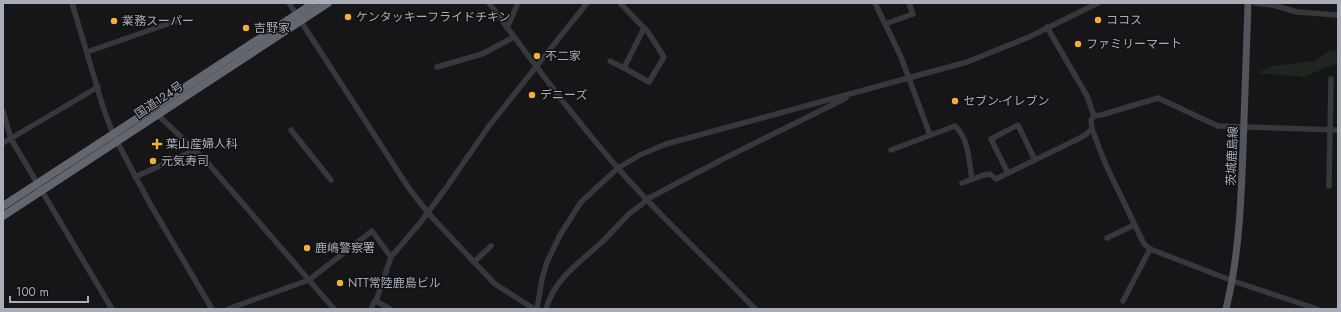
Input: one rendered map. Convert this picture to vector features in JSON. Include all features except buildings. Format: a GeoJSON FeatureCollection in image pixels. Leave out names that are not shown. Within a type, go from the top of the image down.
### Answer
{"type":"FeatureCollection","features":[{"type":"Feature","properties":{"kind":"highway","name":"国道124号"},"geometry":{"type":"LineString","coordinates":[[3,216],[158,116],[299,17],[314,3]]}},
{"type":"Feature","properties":{"kind":"highway","name":"国道124号"},"geometry":{"type":"LineString","coordinates":[[3,206],[113,134],[299,17],[328,3]]}},
{"type":"Feature","properties":{"kind":"main road","name":"茨城鹿島線"},"geometry":{"type":"LineString","coordinates":[[1226,309],[1233,281],[1238,237],[1248,3]]}},
{"type":"Feature","properties":{"kind":"street"},"geometry":{"type":"LineString","coordinates":[[72,3],[105,113],[113,134],[148,202],[212,309]]}},
{"type":"Feature","properties":{"kind":"street"},"geometry":{"type":"LineString","coordinates":[[289,3],[408,187],[428,213],[495,284],[536,309],[547,262],[560,235],[581,202],[618,168],[640,155],[666,144],[851,95],[967,62],[1029,37],[1098,3]]}},
{"type":"Feature","properties":{"kind":"street"},"geometry":{"type":"LineString","coordinates":[[489,3],[573,116],[618,168],[647,200],[755,309]]}},
{"type":"Feature","properties":{"kind":"street"},"geometry":{"type":"LineString","coordinates":[[508,28],[518,3]]}},
{"type":"Feature","properties":{"kind":"street"},"geometry":{"type":"LineString","coordinates":[[371,309],[376,301],[391,257],[428,213],[489,126],[588,3]]}},
{"type":"Feature","properties":{"kind":"street"},"geometry":{"type":"LineString","coordinates":[[610,61],[648,82],[664,58],[648,32],[620,3]]}},
{"type":"Feature","properties":{"kind":"street"},"geometry":{"type":"LineString","coordinates":[[875,3],[896,46],[930,135]]}},
{"type":"Feature","properties":{"kind":"street"},"geometry":{"type":"LineString","coordinates":[[885,24],[913,14],[909,3]]}},
{"type":"Feature","properties":{"kind":"street"},"geometry":{"type":"LineString","coordinates":[[1255,3],[1273,5],[1297,12],[1338,14]]}},
{"type":"Feature","properties":{"kind":"street"},"geometry":{"type":"LineString","coordinates":[[87,52],[176,21]]}},
{"type":"Feature","properties":{"kind":"street"},"geometry":{"type":"LineString","coordinates":[[1047,27],[1087,96],[1094,116],[1092,120],[1092,129],[1105,163],[1144,244],[1150,249],[1233,281],[1317,309]]}},
{"type":"Feature","properties":{"kind":"street"},"geometry":{"type":"LineString","coordinates":[[624,68],[644,28]]}},
{"type":"Feature","properties":{"kind":"street"},"geometry":{"type":"LineString","coordinates":[[436,67],[482,54],[514,36]]}},
{"type":"Feature","properties":{"kind":"street"},"geometry":{"type":"LineString","coordinates":[[1329,186],[1331,79]]}},
{"type":"Feature","properties":{"kind":"street"},"geometry":{"type":"LineString","coordinates":[[3,143],[98,87]]}},
{"type":"Feature","properties":{"kind":"street"},"geometry":{"type":"LineString","coordinates":[[546,309],[549,298],[564,275],[604,240],[629,213],[647,200],[726,158],[841,102],[851,95]]}},
{"type":"Feature","properties":{"kind":"street"},"geometry":{"type":"LineString","coordinates":[[1094,116],[1158,98],[1218,126],[1338,130]]}},
{"type":"Feature","properties":{"kind":"street"},"geometry":{"type":"LineString","coordinates":[[3,111],[11,139],[112,309]]}},
{"type":"Feature","properties":{"kind":"street"},"geometry":{"type":"LineString","coordinates":[[158,116],[206,161],[268,230],[334,309]]}},
{"type":"Feature","properties":{"kind":"street"},"geometry":{"type":"LineString","coordinates":[[1008,173],[991,139],[1018,125],[1035,160]]}},
{"type":"Feature","properties":{"kind":"street"},"geometry":{"type":"LineString","coordinates":[[891,150],[955,126],[959,129],[966,146],[972,179]]}},
{"type":"Feature","properties":{"kind":"street"},"geometry":{"type":"LineString","coordinates":[[962,183],[990,174],[996,179],[1084,136],[1092,129]]}},
{"type":"Feature","properties":{"kind":"street"},"geometry":{"type":"LineString","coordinates":[[291,130],[331,180]]}},
{"type":"Feature","properties":{"kind":"street"},"geometry":{"type":"LineString","coordinates":[[135,177],[195,150]]}},
{"type":"Feature","properties":{"kind":"street"},"geometry":{"type":"LineString","coordinates":[[1107,238],[1134,225]]}},
{"type":"Feature","properties":{"kind":"street"},"geometry":{"type":"LineString","coordinates":[[228,309],[309,280],[372,232],[391,257]]}},
{"type":"Feature","properties":{"kind":"street"},"geometry":{"type":"LineString","coordinates":[[474,262],[491,246]]}},
{"type":"Feature","properties":{"kind":"street"},"geometry":{"type":"LineString","coordinates":[[1124,301],[1150,249]]}},
{"type":"Feature","properties":{"kind":"street"},"geometry":{"type":"LineString","coordinates":[[376,301],[390,309]]}},
{"type":"Feature","properties":{"kind":"street"},"geometry":{"type":"LineString","coordinates":[[1295,309],[1296,301]]}},
{"type":"Feature","properties":{"kind":"shaded area"},"geometry":{"type":"Polygon","coordinates":[[[1330,50],[1338,51],[1338,63],[1304,77],[1258,73],[1272,66],[1314,61],[1330,50]]]}},
{"type":"Feature","properties":{"kind":"place","name":"ケンタッキーフライドチキン"},"geometry":{"type":"Point","coordinates":[348,17]}},
{"type":"Feature","properties":{"kind":"place","name":"ココス"},"geometry":{"type":"Point","coordinates":[1098,20]}},
{"type":"Feature","properties":{"kind":"place","name":"業務スーパー"},"geometry":{"type":"Point","coordinates":[114,21]}},
{"type":"Feature","properties":{"kind":"place","name":"吉野家"},"geometry":{"type":"Point","coordinates":[246,28]}},
{"type":"Feature","properties":{"kind":"place","name":"ファミリーマート"},"geometry":{"type":"Point","coordinates":[1078,44]}},
{"type":"Feature","properties":{"kind":"place","name":"不二家"},"geometry":{"type":"Point","coordinates":[537,56]}},
{"type":"Feature","properties":{"kind":"place","name":"デニーズ"},"geometry":{"type":"Point","coordinates":[532,95]}},
{"type":"Feature","properties":{"kind":"place","name":"セブン-イレブン"},"geometry":{"type":"Point","coordinates":[955,101]}},
{"type":"Feature","properties":{"kind":"place","name":"葉山産婦人科"},"geometry":{"type":"Point","coordinates":[157,144]}},
{"type":"Feature","properties":{"kind":"place","name":"元気寿司"},"geometry":{"type":"Point","coordinates":[153,161]}},
{"type":"Feature","properties":{"kind":"place","name":"鹿嶋警察署"},"geometry":{"type":"Point","coordinates":[307,248]}},
{"type":"Feature","properties":{"kind":"place","name":"NTT常陸鹿島ビル"},"geometry":{"type":"Point","coordinates":[340,283]}}]}
